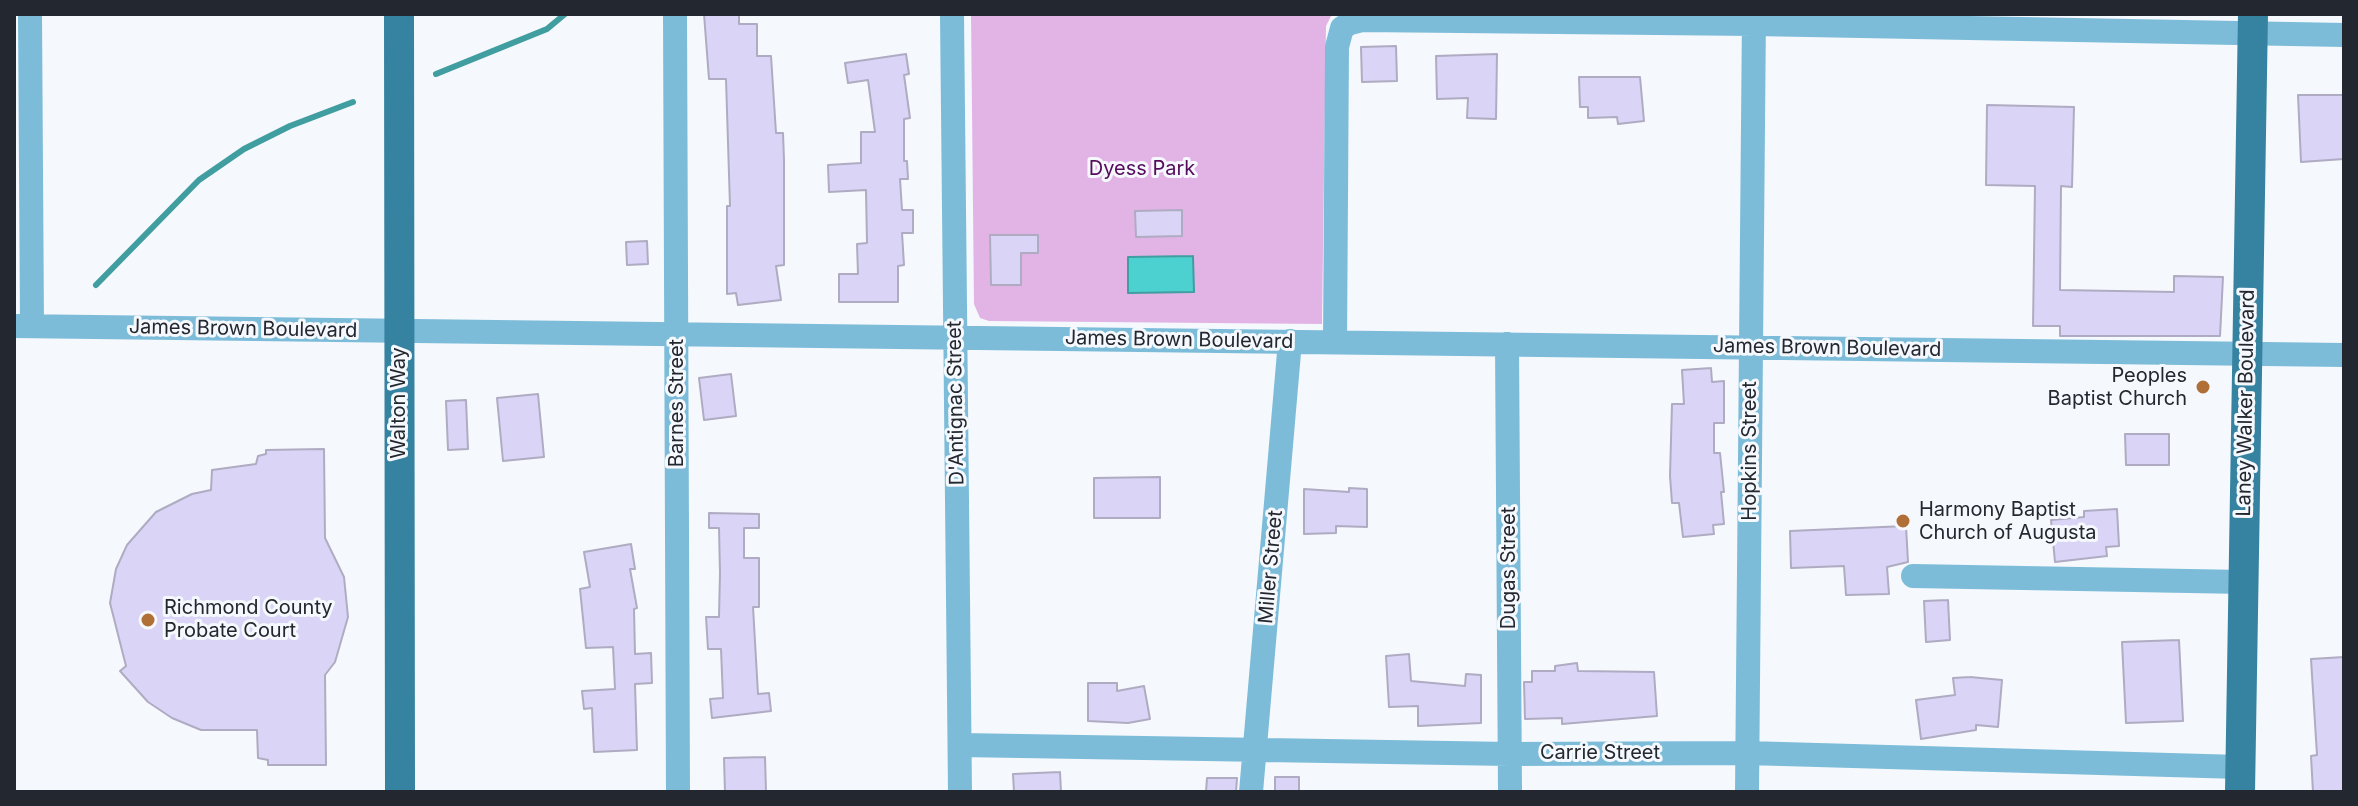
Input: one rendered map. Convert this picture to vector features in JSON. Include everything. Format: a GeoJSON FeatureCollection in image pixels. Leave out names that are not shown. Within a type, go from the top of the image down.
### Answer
{"type":"FeatureCollection","features":[{"type":"Feature","properties":{"kind":"main road","name":"Walton Way"},"geometry":{"type":"LineString","coordinates":[[399,14],[400,792]]}},
{"type":"Feature","properties":{"kind":"main road","name":"Laney Walker Boulevard"},"geometry":{"type":"LineString","coordinates":[[2240,780],[2253,23]]}},
{"type":"Feature","properties":{"kind":"street"},"geometry":{"type":"LineString","coordinates":[[23,326],[30,14]]}},
{"type":"Feature","properties":{"kind":"street","name":"Barnes Street"},"geometry":{"type":"LineString","coordinates":[[675,14],[678,792]]}},
{"type":"Feature","properties":{"kind":"street","name":"D'Antignac Street"},"geometry":{"type":"LineString","coordinates":[[952,14],[960,792]]}},
{"type":"Feature","properties":{"kind":"street","name":"Hopkins Street"},"geometry":{"type":"LineString","coordinates":[[1747,792],[1754,19]]}},
{"type":"Feature","properties":{"kind":"street"},"geometry":{"type":"LineString","coordinates":[[1335,342],[1337,47],[1342,28],[1362,20],[2253,23],[2344,35]]}},
{"type":"Feature","properties":{"kind":"street","name":"James Brown Boulevard"},"geometry":{"type":"LineString","coordinates":[[23,326],[2344,355]]}},
{"type":"Feature","properties":{"kind":"street","name":"Miller Street"},"geometry":{"type":"LineString","coordinates":[[1251,792],[1290,341]]}},
{"type":"Feature","properties":{"kind":"street","name":"Dugas Street"},"geometry":{"type":"LineString","coordinates":[[1507,344],[1510,792]]}},
{"type":"Feature","properties":{"kind":"street"},"geometry":{"type":"LineString","coordinates":[[1913,576],[2244,582]]}},
{"type":"Feature","properties":{"kind":"street","name":"Carrie Street"},"geometry":{"type":"LineString","coordinates":[[960,745],[1510,754],[1747,753],[2240,780]]}},
{"type":"Feature","properties":{"kind":"green space","name":"Dyess Park"},"geometry":{"type":"Polygon","coordinates":[[[971,14],[1332,14],[1326,26],[1322,324],[989,321],[980,318],[974,304],[971,14]]]}},
{"type":"Feature","properties":{"kind":"water"},"geometry":{"type":"Polygon","coordinates":[[[1193,256],[1194,292],[1128,293],[1128,257],[1193,256]]]}},
{"type":"Feature","properties":{"kind":"building"},"geometry":{"type":"Polygon","coordinates":[[[704,14],[739,14],[739,24],[757,24],[757,56],[771,56],[776,133],[783,133],[784,265],[776,266],[781,300],[738,305],[736,293],[727,294],[727,206],[730,206],[726,79],[709,79],[704,14]]]}},
{"type":"Feature","properties":{"kind":"building"},"geometry":{"type":"Polygon","coordinates":[[[1396,46],[1397,81],[1362,82],[1361,47],[1396,46]]]}},
{"type":"Feature","properties":{"kind":"building"},"geometry":{"type":"Polygon","coordinates":[[[906,54],[909,74],[904,75],[910,118],[904,119],[904,161],[907,161],[908,179],[900,179],[902,210],[913,210],[913,233],[902,233],[904,265],[898,266],[898,302],[839,302],[839,274],[858,274],[857,244],[867,243],[866,190],[829,192],[828,165],[861,163],[861,132],[875,132],[868,80],[848,83],[845,63],[906,54]]]}},
{"type":"Feature","properties":{"kind":"building"},"geometry":{"type":"Polygon","coordinates":[[[1497,54],[1496,119],[1467,118],[1468,98],[1437,99],[1436,56],[1497,54]]]}},
{"type":"Feature","properties":{"kind":"building"},"geometry":{"type":"Polygon","coordinates":[[[1579,77],[1640,77],[1644,121],[1618,124],[1617,117],[1588,118],[1588,107],[1580,107],[1579,77]]]}},
{"type":"Feature","properties":{"kind":"building"},"geometry":{"type":"Polygon","coordinates":[[[2298,95],[2344,95],[2344,159],[2301,162],[2298,95]]]}},
{"type":"Feature","properties":{"kind":"building"},"geometry":{"type":"Polygon","coordinates":[[[1987,105],[2074,107],[2072,187],[2061,186],[2060,290],[2174,292],[2174,276],[2223,277],[2220,336],[2060,336],[2060,326],[2033,326],[2035,186],[1986,185],[1987,105]]]}},
{"type":"Feature","properties":{"kind":"building"},"geometry":{"type":"Polygon","coordinates":[[[1182,210],[1182,236],[1136,237],[1135,211],[1182,210]]]}},
{"type":"Feature","properties":{"kind":"building"},"geometry":{"type":"Polygon","coordinates":[[[990,235],[1038,235],[1038,253],[1021,253],[1021,285],[991,285],[990,235]]]}},
{"type":"Feature","properties":{"kind":"building"},"geometry":{"type":"Polygon","coordinates":[[[647,241],[648,264],[627,265],[626,242],[647,241]]]}},
{"type":"Feature","properties":{"kind":"building"},"geometry":{"type":"Polygon","coordinates":[[[1711,368],[1712,382],[1724,381],[1724,423],[1714,423],[1714,453],[1720,453],[1724,524],[1713,525],[1714,534],[1683,537],[1679,503],[1672,503],[1672,404],[1684,404],[1682,370],[1711,368]]]}},
{"type":"Feature","properties":{"kind":"building"},"geometry":{"type":"Polygon","coordinates":[[[731,374],[736,416],[704,420],[699,378],[731,374]]]}},
{"type":"Feature","properties":{"kind":"building"},"geometry":{"type":"Polygon","coordinates":[[[538,394],[544,457],[503,461],[497,398],[538,394]]]}},
{"type":"Feature","properties":{"kind":"building"},"geometry":{"type":"Polygon","coordinates":[[[466,400],[468,449],[448,450],[446,401],[466,400]]]}},
{"type":"Feature","properties":{"kind":"building"},"geometry":{"type":"Polygon","coordinates":[[[2125,434],[2169,434],[2169,465],[2126,465],[2125,434]]]}},
{"type":"Feature","properties":{"kind":"building"},"geometry":{"type":"Polygon","coordinates":[[[324,449],[325,538],[344,577],[348,617],[335,662],[325,675],[326,765],[268,765],[268,760],[258,758],[257,730],[201,730],[172,718],[148,702],[120,671],[126,666],[110,603],[116,569],[127,545],[156,512],[192,494],[211,490],[212,470],[256,464],[258,456],[266,454],[266,450],[324,449]]]}},
{"type":"Feature","properties":{"kind":"building"},"geometry":{"type":"Polygon","coordinates":[[[1160,477],[1160,518],[1094,518],[1094,478],[1160,477]]]}},
{"type":"Feature","properties":{"kind":"building"},"geometry":{"type":"Polygon","coordinates":[[[1349,488],[1367,489],[1367,527],[1336,526],[1336,533],[1304,534],[1304,489],[1349,492],[1349,488]]]}},
{"type":"Feature","properties":{"kind":"building"},"geometry":{"type":"Polygon","coordinates":[[[2117,509],[2119,546],[2106,547],[2107,556],[2055,562],[2051,520],[2084,517],[2084,511],[2117,509]]]}},
{"type":"Feature","properties":{"kind":"building"},"geometry":{"type":"Polygon","coordinates":[[[709,513],[759,514],[759,528],[744,528],[744,558],[759,558],[759,607],[753,607],[758,694],[769,693],[771,711],[712,718],[710,699],[723,698],[721,649],[708,649],[706,617],[719,617],[720,573],[719,528],[709,528],[709,513]]]}},
{"type":"Feature","properties":{"kind":"building"},"geometry":{"type":"Polygon","coordinates":[[[1906,526],[1908,562],[1887,567],[1889,594],[1846,595],[1844,566],[1791,568],[1790,531],[1906,526]]]}},
{"type":"Feature","properties":{"kind":"building"},"geometry":{"type":"Polygon","coordinates":[[[631,544],[635,569],[630,569],[637,608],[634,609],[635,654],[651,653],[652,683],[635,684],[637,750],[594,752],[592,708],[584,709],[582,691],[615,689],[613,647],[586,648],[580,589],[590,587],[584,552],[631,544]]]}},
{"type":"Feature","properties":{"kind":"building"},"geometry":{"type":"Polygon","coordinates":[[[1948,600],[1950,640],[1926,642],[1924,601],[1948,600]]]}},
{"type":"Feature","properties":{"kind":"building"},"geometry":{"type":"Polygon","coordinates":[[[2179,640],[2183,721],[2126,723],[2122,642],[2179,640]]]}},
{"type":"Feature","properties":{"kind":"building"},"geometry":{"type":"Polygon","coordinates":[[[1409,654],[1411,681],[1465,686],[1466,674],[1481,675],[1481,723],[1418,726],[1418,706],[1389,707],[1386,656],[1409,654]]]}},
{"type":"Feature","properties":{"kind":"building"},"geometry":{"type":"Polygon","coordinates":[[[2344,657],[2344,792],[2313,792],[2311,756],[2317,755],[2311,659],[2344,657]]]}},
{"type":"Feature","properties":{"kind":"building"},"geometry":{"type":"Polygon","coordinates":[[[1577,663],[1578,671],[1654,672],[1657,716],[1562,724],[1562,718],[1525,719],[1524,682],[1532,682],[1532,671],[1555,671],[1555,666],[1577,663]]]}},
{"type":"Feature","properties":{"kind":"building"},"geometry":{"type":"Polygon","coordinates":[[[1953,678],[2002,680],[1998,727],[1976,725],[1976,730],[1921,739],[1916,700],[1955,695],[1953,678]]]}},
{"type":"Feature","properties":{"kind":"building"},"geometry":{"type":"Polygon","coordinates":[[[1088,683],[1117,683],[1117,691],[1144,686],[1150,719],[1128,723],[1088,721],[1088,683]]]}},
{"type":"Feature","properties":{"kind":"building"},"geometry":{"type":"Polygon","coordinates":[[[765,757],[766,792],[725,792],[724,758],[765,757]]]}},
{"type":"Feature","properties":{"kind":"building"},"geometry":{"type":"Polygon","coordinates":[[[1060,772],[1061,792],[1014,792],[1013,774],[1060,772]]]}},
{"type":"Feature","properties":{"kind":"building"},"geometry":{"type":"Polygon","coordinates":[[[1275,777],[1299,777],[1299,792],[1275,792],[1275,777]]]}},
{"type":"Feature","properties":{"kind":"building"},"geometry":{"type":"Polygon","coordinates":[[[1207,778],[1237,778],[1236,792],[1206,792],[1207,778]]]}},
{"type":"Feature","properties":{"kind":"waterway"},"geometry":{"type":"LineString","coordinates":[[436,74],[547,29],[565,14]]}},
{"type":"Feature","properties":{"kind":"waterway"},"geometry":{"type":"LineString","coordinates":[[96,285],[199,180],[244,149],[290,126],[353,102]]}},
{"type":"Feature","properties":{"kind":"place","name":"Peoples Baptist Church"},"geometry":{"type":"Point","coordinates":[2203,387]}},
{"type":"Feature","properties":{"kind":"place","name":"Harmony Baptist Church of Augusta"},"geometry":{"type":"Point","coordinates":[1903,521]}},
{"type":"Feature","properties":{"kind":"place","name":"Richmond County Probate Court"},"geometry":{"type":"Point","coordinates":[148,620]}}]}
